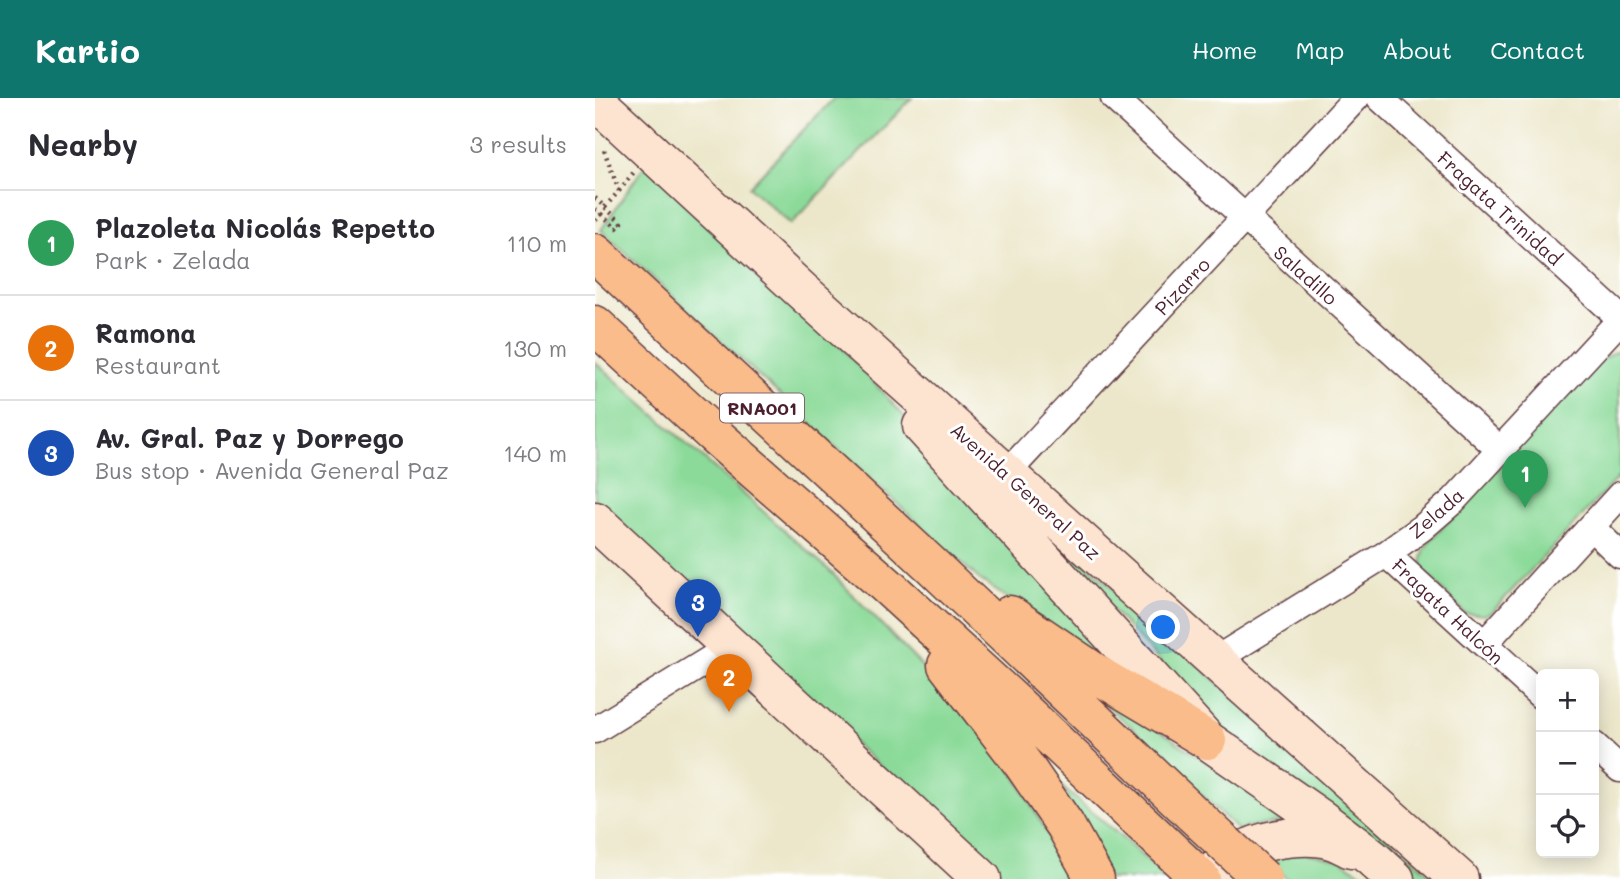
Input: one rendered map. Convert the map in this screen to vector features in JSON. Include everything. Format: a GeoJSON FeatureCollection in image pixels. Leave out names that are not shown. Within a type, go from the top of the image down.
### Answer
{"type":"FeatureCollection","features":[{"type":"Feature","properties":{"kind":"highway","name":"RNA001"},"geometry":{"type":"LineString","coordinates":[[600,228],[929,563],[1263,879]]}},
{"type":"Feature","properties":{"kind":"highway","name":"RNA001"},"geometry":{"type":"LineString","coordinates":[[595,326],[712,433],[887,585],[1201,879]]}},
{"type":"Feature","properties":{"kind":"highway"},"geometry":{"type":"LineString","coordinates":[[929,563],[1103,678],[1207,740]]}},
{"type":"Feature","properties":{"kind":"highway"},"geometry":{"type":"LineString","coordinates":[[887,585],[1023,764],[1065,825],[1095,879]]}},
{"type":"Feature","properties":{"kind":"street","name":"Saladillo"},"geometry":{"type":"LineString","coordinates":[[1114,98],[1500,450]]}},
{"type":"Feature","properties":{"kind":"street","name":"Pizarro"},"geometry":{"type":"LineString","coordinates":[[1007,473],[1356,98]]}},
{"type":"Feature","properties":{"kind":"street","name":"Fragata Trinidad"},"geometry":{"type":"LineString","coordinates":[[1380,98],[1620,319]]}},
{"type":"Feature","properties":{"kind":"street","name":"Avenida General Paz"},"geometry":{"type":"LineString","coordinates":[[595,100],[802,291],[1459,879]]}},
{"type":"Feature","properties":{"kind":"street"},"geometry":{"type":"LineString","coordinates":[[802,291],[1207,740],[1321,819],[1384,869]]}},
{"type":"Feature","properties":{"kind":"street","name":"Zelada"},"geometry":{"type":"LineString","coordinates":[[1215,660],[1386,554],[1453,501],[1620,319]]}},
{"type":"Feature","properties":{"kind":"street"},"geometry":{"type":"LineString","coordinates":[[1484,644],[1620,495]]}},
{"type":"Feature","properties":{"kind":"street"},"geometry":{"type":"LineString","coordinates":[[595,521],[982,879]]}},
{"type":"Feature","properties":{"kind":"street"},"geometry":{"type":"LineString","coordinates":[[1591,527],[1620,555]]}},
{"type":"Feature","properties":{"kind":"street","name":"Fragata Halcón"},"geometry":{"type":"LineString","coordinates":[[1386,554],[1536,691]]}},
{"type":"Feature","properties":{"kind":"street"},"geometry":{"type":"LineString","coordinates":[[595,730],[730,647]]}},
{"type":"Feature","properties":{"kind":"street"},"geometry":{"type":"LineString","coordinates":[[1599,750],[1620,769]]}},
{"type":"Feature","properties":{"kind":"street"},"geometry":{"type":"LineString","coordinates":[[1208,879],[1221,864],[1251,847],[1294,838],[1331,839],[1384,869]]}},
{"type":"Feature","properties":{"kind":"path"},"geometry":{"type":"LineString","coordinates":[[600,139],[619,191],[605,207]]}},
{"type":"Feature","properties":{"kind":"path"},"geometry":{"type":"LineString","coordinates":[[595,198],[622,223],[617,229],[600,228]]}},
{"type":"Feature","properties":{"kind":"path"},"geometry":{"type":"LineString","coordinates":[[595,208],[600,228]]}},
{"type":"Feature","properties":{"kind":"path"},"geometry":{"type":"LineString","coordinates":[[595,221],[600,228]]}},
{"type":"Feature","properties":{"kind":"green space"},"geometry":{"type":"Polygon","coordinates":[[[834,98],[912,98],[791,224],[749,187],[834,98]]]}},
{"type":"Feature","properties":{"kind":"green space"},"geometry":{"type":"Polygon","coordinates":[[[649,159],[797,297],[1161,702],[979,579],[601,230],[649,159]]]}},
{"type":"Feature","properties":{"kind":"green space"},"geometry":{"type":"Polygon","coordinates":[[[1620,352],[1620,475],[1493,611],[1485,615],[1465,613],[1424,572],[1422,560],[1425,548],[1600,360],[1620,352]]]}},
{"type":"Feature","properties":{"kind":"green space"},"geometry":{"type":"Polygon","coordinates":[[[595,362],[828,569],[936,681],[1009,765],[1073,879],[1003,879],[595,507],[595,362]]]}},
{"type":"Feature","properties":{"kind":"green space"},"geometry":{"type":"Polygon","coordinates":[[[980,468],[1435,879],[1417,879],[1368,834],[1232,739],[980,468]]]}},
{"type":"Feature","properties":{"kind":"green space"},"geometry":{"type":"Polygon","coordinates":[[[1090,683],[1293,821],[1246,827],[1239,831],[1134,729],[1088,690],[1090,683]]]}},
{"type":"Feature","properties":{"kind":"green space"},"geometry":{"type":"Polygon","coordinates":[[[1061,786],[1127,842],[1167,879],[1109,879],[1061,786]]]}},
{"type":"Feature","properties":{"kind":"green space"},"geometry":{"type":"Polygon","coordinates":[[[1287,848],[1341,860],[1369,879],[1287,879],[1261,854],[1287,848]]]}},
{"type":"Feature","properties":{"kind":"place","name":"Plazoleta Nicolás Repetto"},"geometry":{"type":"Point","coordinates":[1525,508]}},
{"type":"Feature","properties":{"kind":"place","name":"Av. Gral. Paz y Dorrego"},"geometry":{"type":"Point","coordinates":[698,637]}},
{"type":"Feature","properties":{"kind":"place","name":"Ramona"},"geometry":{"type":"Point","coordinates":[729,712]}}]}
